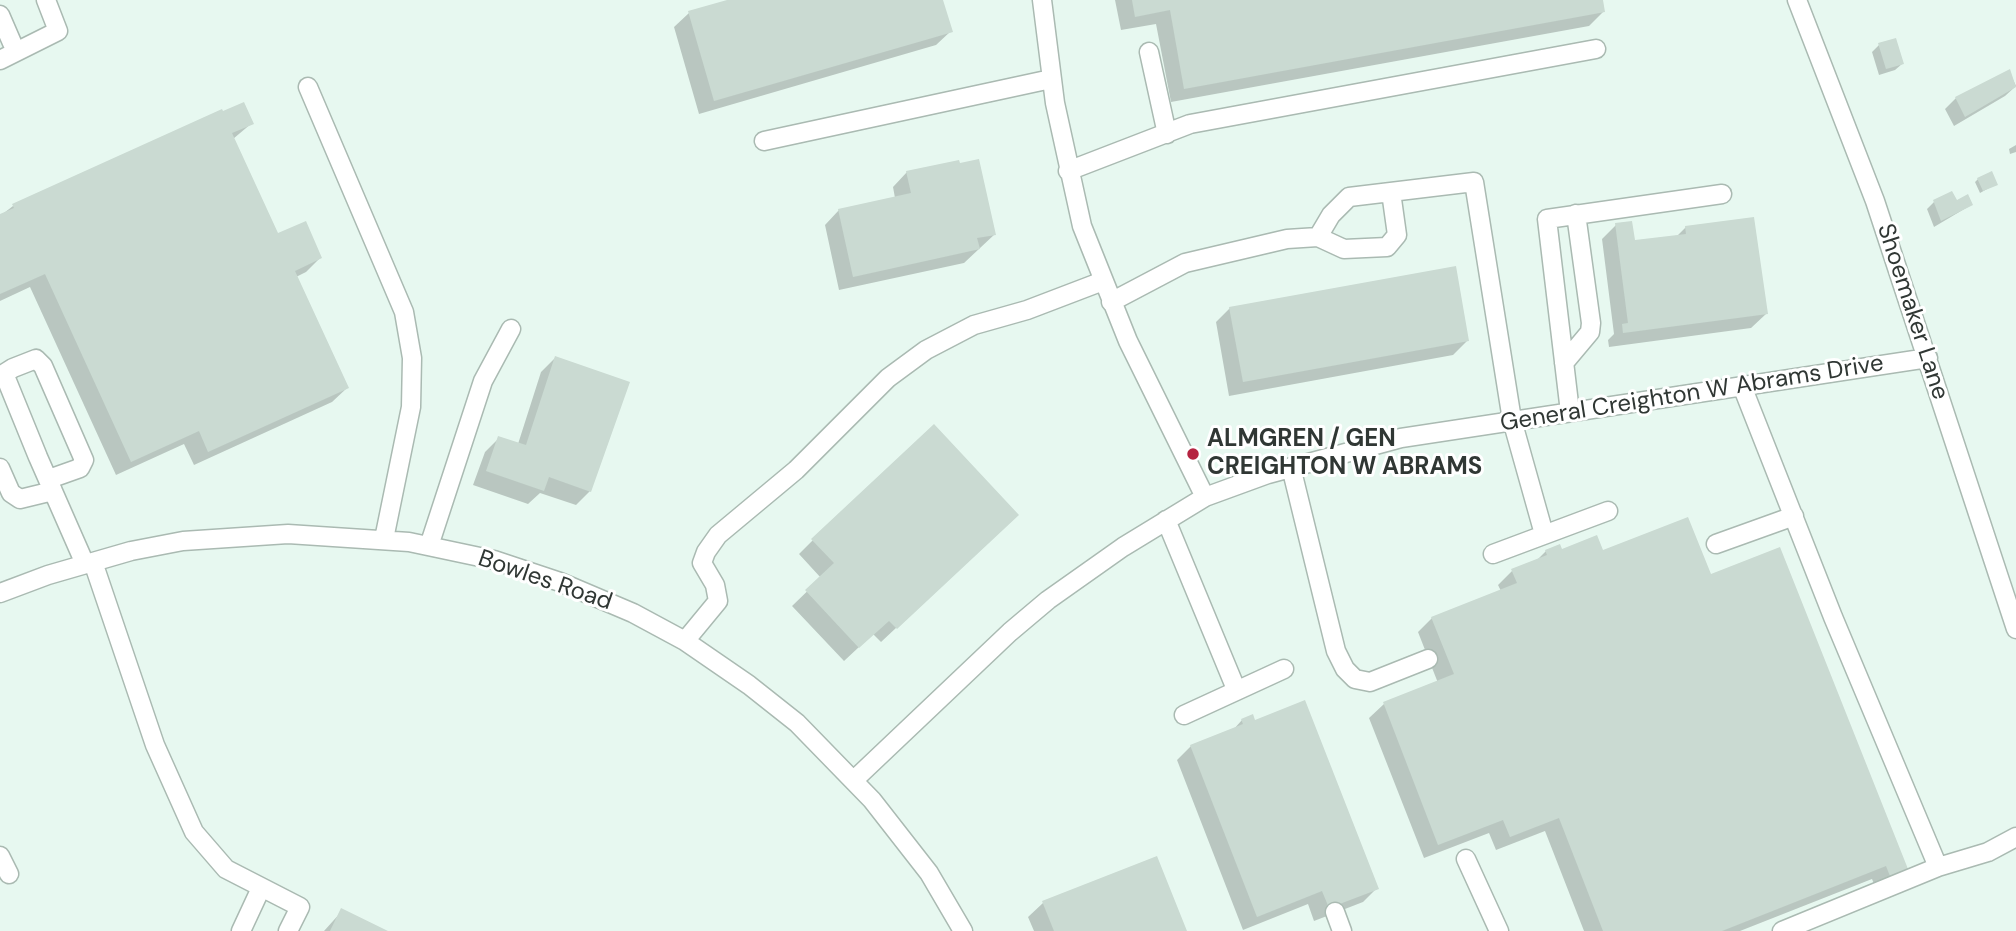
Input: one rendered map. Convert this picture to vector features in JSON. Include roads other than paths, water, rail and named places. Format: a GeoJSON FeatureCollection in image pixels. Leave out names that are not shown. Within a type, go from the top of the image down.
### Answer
{"type":"FeatureCollection","features":[{"type":"Feature","properties":{"kind":"street"},"geometry":{"type":"LineString","coordinates":[[0,15],[8,56],[57,33],[46,0]]}},
{"type":"Feature","properties":{"kind":"street"},"geometry":{"type":"LineString","coordinates":[[1042,0],[1051,79],[1068,171],[1082,226],[1111,302],[1205,498]]}},
{"type":"Feature","properties":{"kind":"street","name":"Shoemaker Lane"},"geometry":{"type":"LineString","coordinates":[[1797,0],[1875,201],[2016,629]]}},
{"type":"Feature","properties":{"kind":"street"},"geometry":{"type":"LineString","coordinates":[[1068,171],[1190,124],[1596,49]]}},
{"type":"Feature","properties":{"kind":"street"},"geometry":{"type":"LineString","coordinates":[[1149,52],[1167,134]]}},
{"type":"Feature","properties":{"kind":"street"},"geometry":{"type":"LineString","coordinates":[[764,141],[1051,79]]}},
{"type":"Feature","properties":{"kind":"street"},"geometry":{"type":"LineString","coordinates":[[308,87],[404,312],[412,358],[411,407],[384,539]]}},
{"type":"Feature","properties":{"kind":"street"},"geometry":{"type":"LineString","coordinates":[[1318,237],[1331,215],[1349,197],[1474,182],[1511,421],[1544,534]]}},
{"type":"Feature","properties":{"kind":"street"},"geometry":{"type":"LineString","coordinates":[[1111,302],[1185,263],[1287,239],[1318,237],[1344,249],[1387,247],[1397,235],[1391,192]]}},
{"type":"Feature","properties":{"kind":"street"},"geometry":{"type":"LineString","coordinates":[[1570,412],[1547,219],[1722,194]]}},
{"type":"Feature","properties":{"kind":"street"},"geometry":{"type":"LineString","coordinates":[[1564,363],[1590,332],[1591,323],[1576,214]]}},
{"type":"Feature","properties":{"kind":"street"},"geometry":{"type":"LineString","coordinates":[[685,642],[718,601],[715,586],[702,563],[718,535],[796,470],[888,378],[926,350],[974,325],[1027,310],[1102,281]]}},
{"type":"Feature","properties":{"kind":"street"},"geometry":{"type":"LineString","coordinates":[[429,546],[483,381],[511,329]]}},
{"type":"Feature","properties":{"kind":"street","name":"General Creighton W Abrams Drive"},"geometry":{"type":"LineString","coordinates":[[854,780],[1010,632],[1086,573],[1166,520],[1205,498],[1291,467],[1401,438],[1928,358]]}},
{"type":"Feature","properties":{"kind":"street"},"geometry":{"type":"LineString","coordinates":[[0,468],[10,494],[20,499],[51,485],[80,468],[84,460],[40,360],[36,359],[5,373],[7,403],[51,485],[89,563],[155,745],[194,832],[226,869],[300,907],[288,931]]}},
{"type":"Feature","properties":{"kind":"street"},"geometry":{"type":"LineString","coordinates":[[1742,386],[1938,867]]}},
{"type":"Feature","properties":{"kind":"street"},"geometry":{"type":"LineString","coordinates":[[1291,467],[1336,651],[1345,669],[1355,679],[1370,682],[1427,659]]}},
{"type":"Feature","properties":{"kind":"street"},"geometry":{"type":"LineString","coordinates":[[1493,554],[1608,511]]}},
{"type":"Feature","properties":{"kind":"street"},"geometry":{"type":"LineString","coordinates":[[1716,544],[1794,516]]}},
{"type":"Feature","properties":{"kind":"street"},"geometry":{"type":"LineString","coordinates":[[1166,520],[1236,689]]}},
{"type":"Feature","properties":{"kind":"street","name":"Bowles Road"},"geometry":{"type":"LineString","coordinates":[[0,593],[89,563],[183,541],[288,534],[384,539],[429,546],[494,560],[561,582],[633,613],[685,642],[774,704],[854,780],[929,873],[963,931]]}},
{"type":"Feature","properties":{"kind":"street"},"geometry":{"type":"LineString","coordinates":[[1184,715],[1284,669]]}},
{"type":"Feature","properties":{"kind":"street"},"geometry":{"type":"LineString","coordinates":[[1782,931],[1938,867],[1988,852],[2016,837]]}},
{"type":"Feature","properties":{"kind":"street"},"geometry":{"type":"LineString","coordinates":[[0,856],[9,874]]}},
{"type":"Feature","properties":{"kind":"street"},"geometry":{"type":"LineString","coordinates":[[1466,859],[1499,931]]}},
{"type":"Feature","properties":{"kind":"street"},"geometry":{"type":"LineString","coordinates":[[241,931],[261,888]]}},
{"type":"Feature","properties":{"kind":"street"},"geometry":{"type":"LineString","coordinates":[[1335,912],[1342,931]]}},
{"type":"Feature","properties":{"kind":"place","name":"ALMGREN / GEN CREIGHTON W ABRAMS"},"geometry":{"type":"Point","coordinates":[1193,454]}}]}
